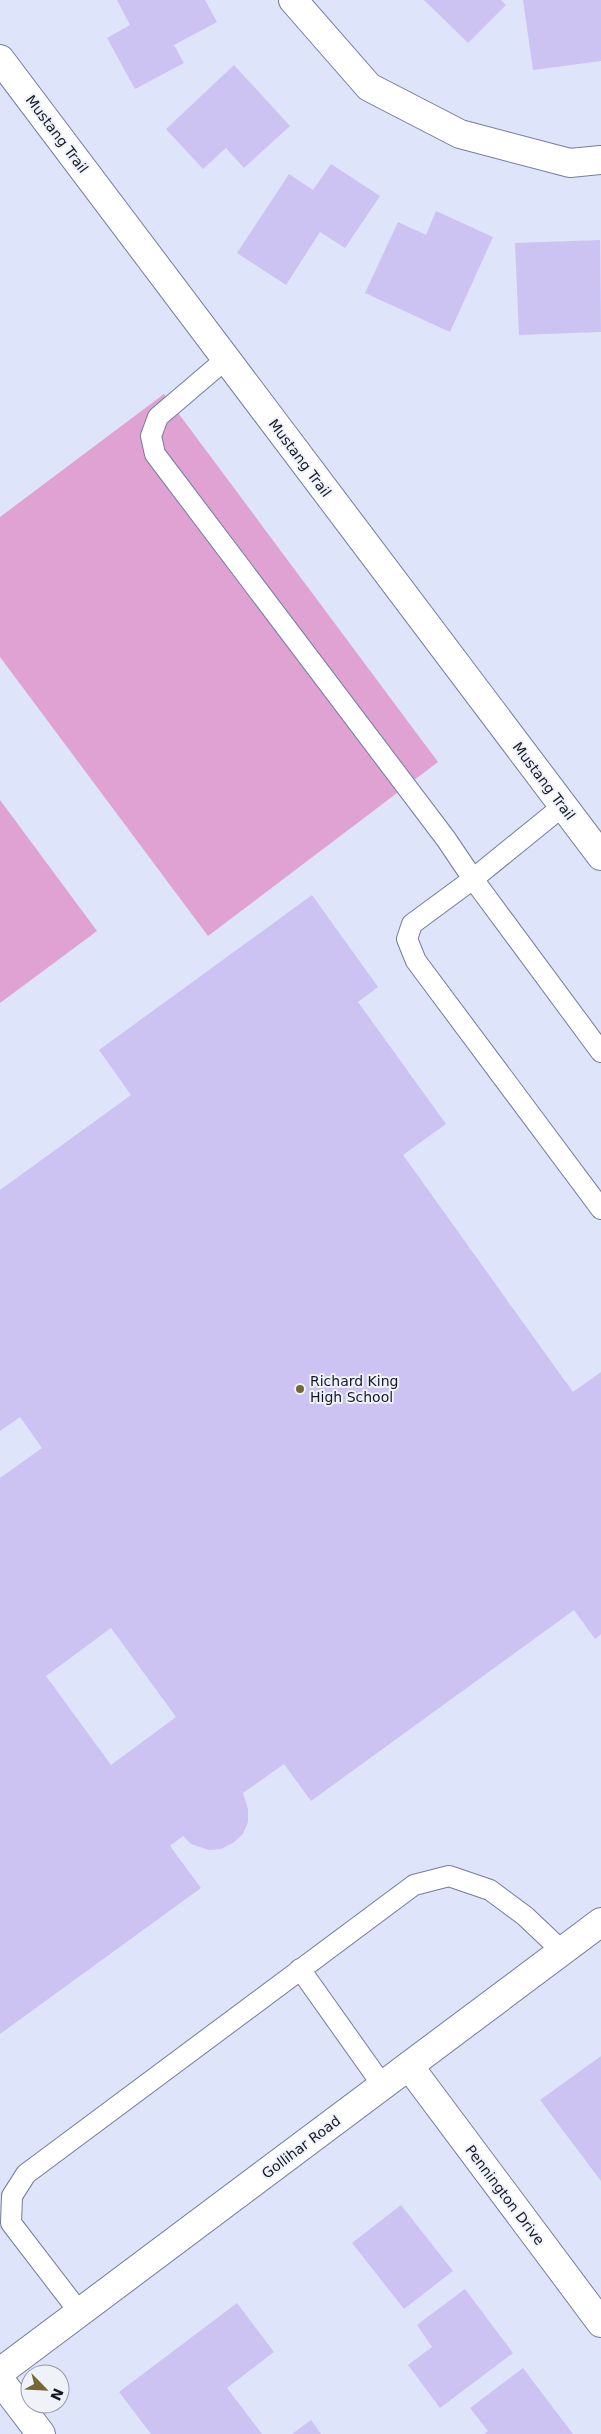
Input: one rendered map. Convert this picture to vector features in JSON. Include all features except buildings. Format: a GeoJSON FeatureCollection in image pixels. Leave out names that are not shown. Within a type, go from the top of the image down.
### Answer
{"type":"FeatureCollection","features":[{"type":"Feature","properties":{"kind":"street"},"geometry":{"type":"LineString","coordinates":[[293,0],[369,87],[460,134],[570,163],[601,160]]}},
{"type":"Feature","properties":{"kind":"street","name":"Mustang Trail"},"geometry":{"type":"LineString","coordinates":[[0,59],[601,856]]}},
{"type":"Feature","properties":{"kind":"street","name":"Gollihar Road"},"geometry":{"type":"LineString","coordinates":[[0,2372],[601,1922]]}},
{"type":"Feature","properties":{"kind":"street","name":"Pennington Drive"},"geometry":{"type":"LineString","coordinates":[[409,2066],[601,2323]]}},
{"type":"Feature","properties":{"kind":"street"},"geometry":{"type":"LineString","coordinates":[[0,2380],[41,2434]]}},
{"type":"Feature","properties":{"kind":"lane"},"geometry":{"type":"LineString","coordinates":[[226,359],[158,417],[151,436],[155,454],[446,839],[473,879],[601,1052]]}},
{"type":"Feature","properties":{"kind":"lane"},"geometry":{"type":"LineString","coordinates":[[563,806],[473,879],[412,924],[407,939],[416,960],[601,1208]]}},
{"type":"Feature","properties":{"kind":"lane"},"geometry":{"type":"LineString","coordinates":[[80,2313],[11,2223],[12,2196],[26,2174],[414,1884],[449,1876],[490,1890],[525,1916],[562,1951]]}},
{"type":"Feature","properties":{"kind":"lane"},"geometry":{"type":"LineString","coordinates":[[300,1969],[383,2086]]}},
{"type":"Feature","properties":{"kind":"shaded area"},"geometry":{"type":"Polygon","coordinates":[[[164,394],[438,762],[208,936],[0,657],[0,517],[164,394]]]}},
{"type":"Feature","properties":{"kind":"shaded area"},"geometry":{"type":"Polygon","coordinates":[[[0,800],[97,931],[0,1003],[0,800]]]}},
{"type":"Feature","properties":{"kind":"place","name":"Richard King High School"},"geometry":{"type":"Point","coordinates":[300,1389]}}]}
